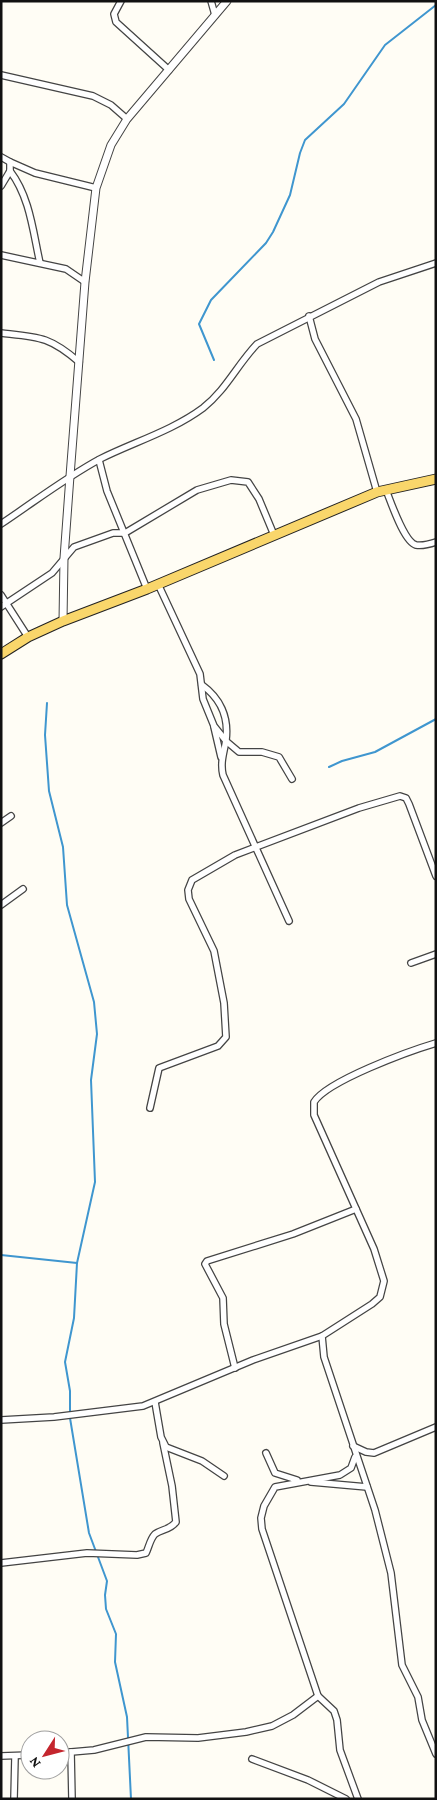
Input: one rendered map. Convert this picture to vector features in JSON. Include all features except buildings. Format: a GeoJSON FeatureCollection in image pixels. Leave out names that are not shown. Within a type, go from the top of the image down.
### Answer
{"type":"FeatureCollection","features":[{"type":"Feature","properties":{"kind":"main road"},"geometry":{"type":"LineString","coordinates":[[1,654],[28,637],[63,621],[147,589],[381,491],[436,479]]}},
{"type":"Feature","properties":{"kind":"street"},"geometry":{"type":"LineString","coordinates":[[121,1],[114,14],[116,22],[169,70]]}},
{"type":"Feature","properties":{"kind":"street"},"geometry":{"type":"LineString","coordinates":[[211,1],[215,15]]}},
{"type":"Feature","properties":{"kind":"street"},"geometry":{"type":"LineString","coordinates":[[63,621],[64,558],[70,476],[85,282],[96,188],[111,145],[127,119],[227,1]]}},
{"type":"Feature","properties":{"kind":"street"},"geometry":{"type":"LineString","coordinates":[[1,75],[92,96],[111,105],[127,119]]}},
{"type":"Feature","properties":{"kind":"street"},"geometry":{"type":"LineString","coordinates":[[1,157],[35,173],[96,188]]}},
{"type":"Feature","properties":{"kind":"street"},"geometry":{"type":"LineString","coordinates":[[1,186],[10,171],[10,162]]}},
{"type":"Feature","properties":{"kind":"street"},"geometry":{"type":"LineString","coordinates":[[10,171],[19,185],[27,205],[40,263]]}},
{"type":"Feature","properties":{"kind":"street"},"geometry":{"type":"LineString","coordinates":[[1,255],[66,269],[85,282]]}},
{"type":"Feature","properties":{"kind":"street"},"geometry":{"type":"LineString","coordinates":[[1,524],[70,476],[203,408],[232,380],[246,356],[257,344],[379,282],[436,263]]}},
{"type":"Feature","properties":{"kind":"street"},"geometry":{"type":"LineString","coordinates":[[309,316],[315,339],[356,419],[381,491],[413,544],[418,546],[436,542]]}},
{"type":"Feature","properties":{"kind":"street"},"geometry":{"type":"LineString","coordinates":[[1,333],[40,337],[66,351],[79,362]]}},
{"type":"Feature","properties":{"kind":"street"},"geometry":{"type":"LineString","coordinates":[[99,460],[108,490],[147,589]]}},
{"type":"Feature","properties":{"kind":"street"},"geometry":{"type":"LineString","coordinates":[[1,607],[52,573],[74,547],[113,533],[125,533],[186,495],[231,480],[248,482],[259,499],[274,536]]}},
{"type":"Feature","properties":{"kind":"street"},"geometry":{"type":"LineString","coordinates":[[158,584],[198,667],[203,698],[214,726],[222,759],[223,775],[289,921]]}},
{"type":"Feature","properties":{"kind":"street"},"geometry":{"type":"LineString","coordinates":[[1,595],[28,637]]}},
{"type":"Feature","properties":{"kind":"street"},"geometry":{"type":"LineString","coordinates":[[202,685],[211,692],[222,706],[227,731],[222,759]]}},
{"type":"Feature","properties":{"kind":"street"},"geometry":{"type":"LineString","coordinates":[[214,726],[226,741],[239,752],[262,752],[279,757],[292,779]]}},
{"type":"Feature","properties":{"kind":"street"},"geometry":{"type":"LineString","coordinates":[[150,1108],[158,1068],[218,1046],[226,1037],[224,1003],[214,951],[195,915],[188,890],[192,880],[216,865],[255,848],[359,808],[400,796],[406,798],[409,804],[436,876]]}},
{"type":"Feature","properties":{"kind":"street"},"geometry":{"type":"LineString","coordinates":[[1,823],[11,816]]}},
{"type":"Feature","properties":{"kind":"street"},"geometry":{"type":"LineString","coordinates":[[428,858],[436,856]]}},
{"type":"Feature","properties":{"kind":"street"},"geometry":{"type":"LineString","coordinates":[[1,905],[23,889]]}},
{"type":"Feature","properties":{"kind":"street"},"geometry":{"type":"LineString","coordinates":[[411,963],[436,954]]}},
{"type":"Feature","properties":{"kind":"street"},"geometry":{"type":"LineString","coordinates":[[1,1420],[85,1414],[143,1406],[235,1368],[322,1336],[372,1304],[382,1290],[384,1281],[374,1249],[320,1132],[314,1115],[314,1102],[326,1089],[338,1082],[404,1053],[436,1042]]}},
{"type":"Feature","properties":{"kind":"street"},"geometry":{"type":"LineString","coordinates":[[235,1368],[224,1324],[223,1298],[210,1276],[205,1264],[207,1260],[293,1234],[356,1209]]}},
{"type":"Feature","properties":{"kind":"street"},"geometry":{"type":"LineString","coordinates":[[322,1336],[324,1357],[367,1487],[391,1573],[402,1665],[418,1696],[422,1720],[436,1754]]}},
{"type":"Feature","properties":{"kind":"street"},"geometry":{"type":"LineString","coordinates":[[1,1564],[87,1553],[114,1552],[137,1555],[146,1553],[151,1538],[157,1532],[172,1527],[176,1522],[172,1486],[155,1402]]}},
{"type":"Feature","properties":{"kind":"street"},"geometry":{"type":"LineString","coordinates":[[353,1446],[366,1452],[374,1453],[436,1427]]}},
{"type":"Feature","properties":{"kind":"street"},"geometry":{"type":"LineString","coordinates":[[163,1443],[170,1451],[202,1461],[224,1476]]}},
{"type":"Feature","properties":{"kind":"street"},"geometry":{"type":"LineString","coordinates":[[266,1453],[273,1470],[278,1475],[281,1485]]}},
{"type":"Feature","properties":{"kind":"street"},"geometry":{"type":"LineString","coordinates":[[356,1457],[351,1468],[340,1475],[275,1487],[264,1506],[261,1518],[267,1550],[278,1572],[318,1696],[334,1711],[339,1730],[338,1741],[340,1750],[358,1799]]}},
{"type":"Feature","properties":{"kind":"street"},"geometry":{"type":"LineString","coordinates":[[278,1475],[302,1481],[367,1487]]}},
{"type":"Feature","properties":{"kind":"street"},"geometry":{"type":"LineString","coordinates":[[72,1799],[71,1752],[94,1750],[146,1737],[198,1738],[246,1732],[272,1726],[284,1720],[318,1696]]}},
{"type":"Feature","properties":{"kind":"street"},"geometry":{"type":"LineString","coordinates":[[1,1756],[20,1756]]}},
{"type":"Feature","properties":{"kind":"street"},"geometry":{"type":"LineString","coordinates":[[14,1799],[15,1757]]}},
{"type":"Feature","properties":{"kind":"street"},"geometry":{"type":"LineString","coordinates":[[252,1759],[274,1765],[346,1799]]}},
{"type":"Feature","properties":{"kind":"waterway"},"geometry":{"type":"LineString","coordinates":[[214,360],[199,324],[211,300],[266,243],[273,232],[290,195],[305,140],[344,104],[385,45],[436,5]]}},
{"type":"Feature","properties":{"kind":"waterway"},"geometry":{"type":"LineString","coordinates":[[47,703],[45,735],[49,791],[63,847],[67,905],[94,1002],[97,1034],[91,1080],[95,1182],[77,1263],[74,1318],[65,1362],[70,1391],[70,1413]]}},
{"type":"Feature","properties":{"kind":"waterway"},"geometry":{"type":"LineString","coordinates":[[329,767],[342,761],[375,752],[436,719]]}},
{"type":"Feature","properties":{"kind":"waterway"},"geometry":{"type":"LineString","coordinates":[[1,1255],[77,1263]]}},
{"type":"Feature","properties":{"kind":"waterway"},"geometry":{"type":"LineString","coordinates":[[70,1418],[89,1533],[107,1581],[106,1609],[116,1634],[115,1662],[127,1717],[131,1799]]}}]}
